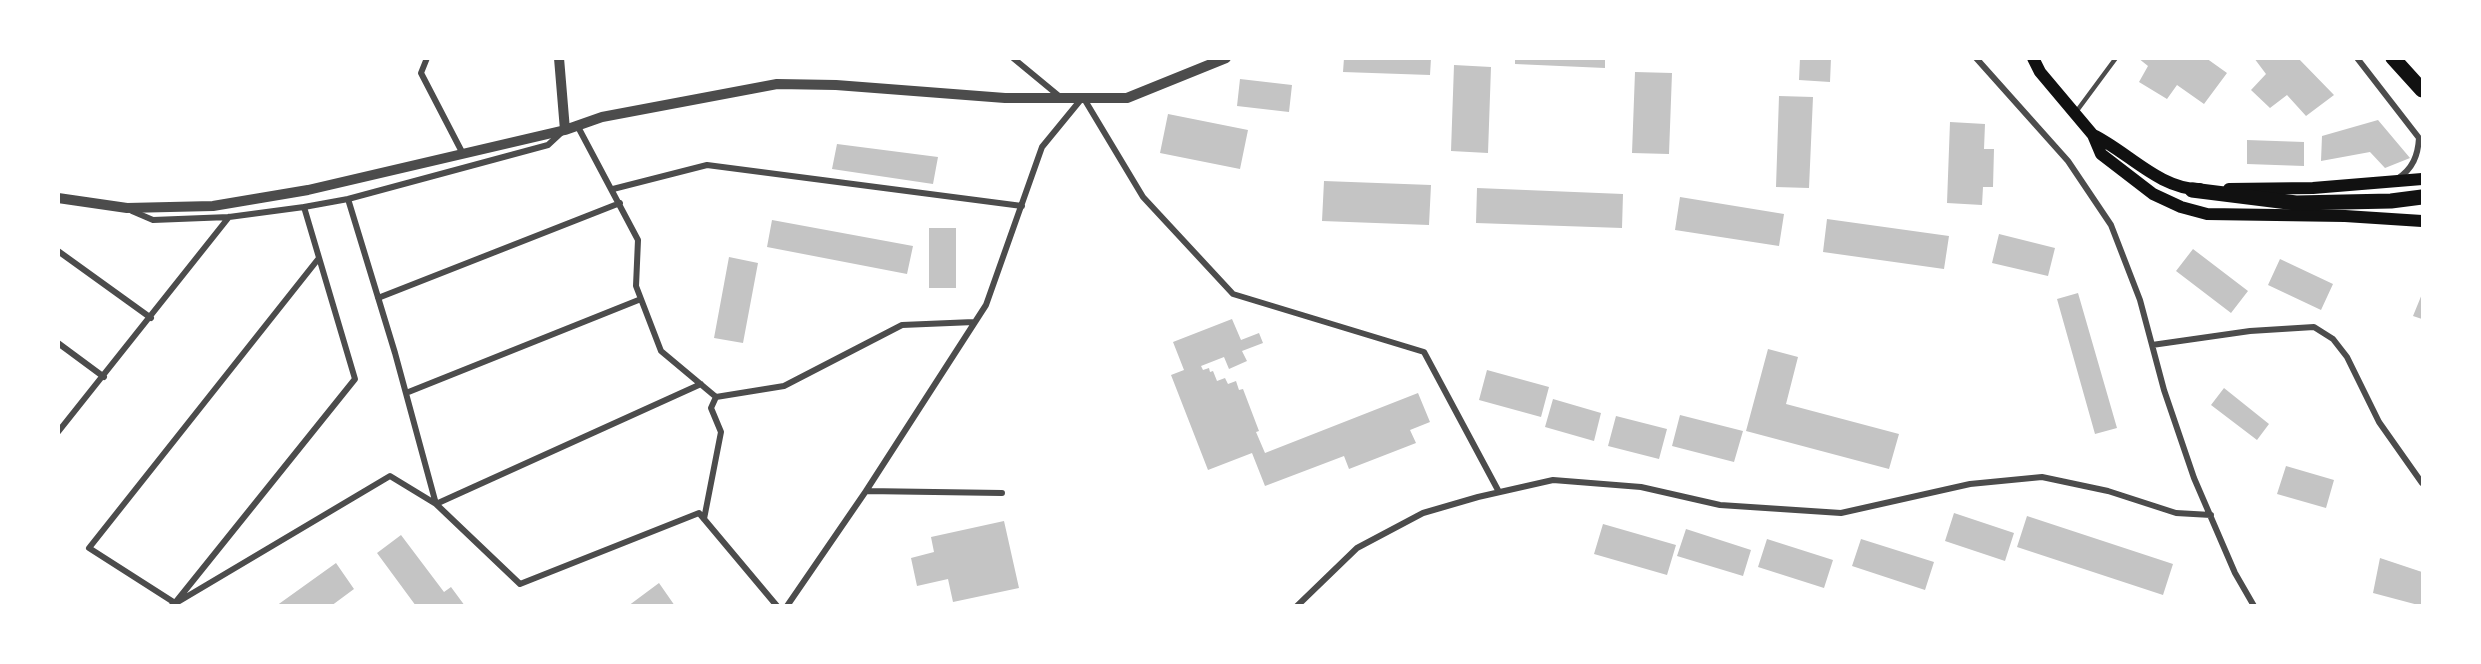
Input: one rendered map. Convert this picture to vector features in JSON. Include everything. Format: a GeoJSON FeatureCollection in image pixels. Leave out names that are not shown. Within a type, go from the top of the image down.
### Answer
{"type":"FeatureCollection","features":[{"type":"Feature","properties":{"kind":"highway"},"geometry":{"type":"LineString","coordinates":[[2393,58],[2422,90]]}},
{"type":"Feature","properties":{"kind":"highway"},"geometry":{"type":"LineString","coordinates":[[2192,190],[2296,203],[2391,201],[2422,197]]}},
{"type":"Feature","properties":{"kind":"main road"},"geometry":{"type":"LineString","coordinates":[[2033,58],[2040,72],[2093,135],[2101,154],[2145,188],[2181,207],[2207,214],[2346,216],[2422,221]]}},
{"type":"Feature","properties":{"kind":"main road"},"geometry":{"type":"LineString","coordinates":[[2093,135],[2114,145],[2151,172],[2192,190],[2313,188],[2422,179]]}},
{"type":"Feature","properties":{"kind":"street"},"geometry":{"type":"LineString","coordinates":[[428,58],[421,73],[462,152]]}},
{"type":"Feature","properties":{"kind":"street"},"geometry":{"type":"LineString","coordinates":[[559,58],[565,129]]}},
{"type":"Feature","properties":{"kind":"street"},"geometry":{"type":"LineString","coordinates":[[1013,58],[1059,96]]}},
{"type":"Feature","properties":{"kind":"street"},"geometry":{"type":"LineString","coordinates":[[58,198],[127,208],[213,206],[308,190],[565,129],[602,117],[777,84],[836,85],[1005,98],[1059,96],[1127,98],[1226,58]]}},
{"type":"Feature","properties":{"kind":"street"},"geometry":{"type":"LineString","coordinates":[[1976,58],[2068,161],[2110,225],[2140,300],[2164,390],[2194,478],[2235,573],[2254,606]]}},
{"type":"Feature","properties":{"kind":"street"},"geometry":{"type":"LineString","coordinates":[[2358,58],[2419,138],[2418,151],[2413,164],[2396,180]]}},
{"type":"Feature","properties":{"kind":"street"},"geometry":{"type":"LineString","coordinates":[[787,606],[866,491],[986,305],[1042,147],[1083,97]]}},
{"type":"Feature","properties":{"kind":"street"},"geometry":{"type":"LineString","coordinates":[[1083,97],[1143,197],[1233,294],[1424,352],[1499,492]]}},
{"type":"Feature","properties":{"kind":"street"},"geometry":{"type":"LineString","coordinates":[[577,125],[614,189],[638,240],[636,286],[661,351],[716,397]]}},
{"type":"Feature","properties":{"kind":"street"},"geometry":{"type":"LineString","coordinates":[[127,208],[153,220],[229,217],[304,207],[348,199],[548,145],[565,129]]}},
{"type":"Feature","properties":{"kind":"street"},"geometry":{"type":"LineString","coordinates":[[614,189],[707,165],[1022,206]]}},
{"type":"Feature","properties":{"kind":"street"},"geometry":{"type":"LineString","coordinates":[[348,199],[406,393],[436,504]]}},
{"type":"Feature","properties":{"kind":"street"},"geometry":{"type":"LineString","coordinates":[[378,298],[620,203]]}},
{"type":"Feature","properties":{"kind":"street"},"geometry":{"type":"LineString","coordinates":[[173,604],[355,379],[304,207]]}},
{"type":"Feature","properties":{"kind":"street"},"geometry":{"type":"LineString","coordinates":[[58,432],[151,318],[229,217]]}},
{"type":"Feature","properties":{"kind":"street"},"geometry":{"type":"LineString","coordinates":[[58,251],[151,318]]}},
{"type":"Feature","properties":{"kind":"street"},"geometry":{"type":"LineString","coordinates":[[173,604],[89,548],[319,258]]}},
{"type":"Feature","properties":{"kind":"street"},"geometry":{"type":"LineString","coordinates":[[406,393],[641,299]]}},
{"type":"Feature","properties":{"kind":"street"},"geometry":{"type":"LineString","coordinates":[[716,397],[784,386],[902,325],[974,322]]}},
{"type":"Feature","properties":{"kind":"street"},"geometry":{"type":"LineString","coordinates":[[2152,345],[2250,331],[2314,327],[2334,339],[2347,357],[2379,422],[2422,483]]}},
{"type":"Feature","properties":{"kind":"street"},"geometry":{"type":"LineString","coordinates":[[58,343],[104,377]]}},
{"type":"Feature","properties":{"kind":"street"},"geometry":{"type":"LineString","coordinates":[[436,504],[701,384]]}},
{"type":"Feature","properties":{"kind":"street"},"geometry":{"type":"LineString","coordinates":[[704,519],[721,432],[711,408],[716,397]]}},
{"type":"Feature","properties":{"kind":"street"},"geometry":{"type":"LineString","coordinates":[[173,604],[390,476],[436,504],[520,584],[699,513],[777,606]]}},
{"type":"Feature","properties":{"kind":"street"},"geometry":{"type":"LineString","coordinates":[[1297,606],[1357,548],[1423,513],[1553,480],[1641,487],[1720,505],[1840,513],[1970,484],[2042,477],[2108,491],[2176,513],[2211,515]]}},
{"type":"Feature","properties":{"kind":"street"},"geometry":{"type":"LineString","coordinates":[[866,491],[1002,493]]}},
{"type":"Feature","properties":{"kind":"lane"},"geometry":{"type":"LineString","coordinates":[[2074,114],[2116,58]]}},
{"type":"Feature","properties":{"kind":"building"},"geometry":{"type":"Polygon","coordinates":[[[1344,58],[1431,58],[1430,75],[1343,72],[1344,58]]]}},
{"type":"Feature","properties":{"kind":"building"},"geometry":{"type":"Polygon","coordinates":[[[1515,58],[1605,58],[1605,68],[1515,64],[1515,58]]]}},
{"type":"Feature","properties":{"kind":"building"},"geometry":{"type":"Polygon","coordinates":[[[1800,58],[1831,58],[1830,82],[1799,80],[1800,58]]]}},
{"type":"Feature","properties":{"kind":"building"},"geometry":{"type":"Polygon","coordinates":[[[2138,58],[2206,58],[2227,73],[2204,104],[2177,85],[2167,99],[2139,82],[2148,66],[2138,58]]]}},
{"type":"Feature","properties":{"kind":"building"},"geometry":{"type":"Polygon","coordinates":[[[2254,58],[2298,58],[2334,95],[2306,116],[2287,95],[2270,108],[2251,90],[2266,74],[2254,58]]]}},
{"type":"Feature","properties":{"kind":"building"},"geometry":{"type":"Polygon","coordinates":[[[1454,65],[1491,67],[1488,153],[1451,151],[1454,65]]]}},
{"type":"Feature","properties":{"kind":"building"},"geometry":{"type":"Polygon","coordinates":[[[1635,72],[1672,73],[1669,154],[1632,153],[1635,72]]]}},
{"type":"Feature","properties":{"kind":"building"},"geometry":{"type":"Polygon","coordinates":[[[1240,79],[1292,85],[1289,112],[1237,106],[1240,79]]]}},
{"type":"Feature","properties":{"kind":"building"},"geometry":{"type":"Polygon","coordinates":[[[1779,96],[1813,97],[1809,188],[1776,187],[1779,96]]]}},
{"type":"Feature","properties":{"kind":"building"},"geometry":{"type":"Polygon","coordinates":[[[1168,114],[1248,130],[1240,169],[1160,153],[1168,114]]]}},
{"type":"Feature","properties":{"kind":"building"},"geometry":{"type":"Polygon","coordinates":[[[2378,120],[2410,158],[2385,168],[2370,152],[2321,161],[2322,136],[2378,120]]]}},
{"type":"Feature","properties":{"kind":"building"},"geometry":{"type":"Polygon","coordinates":[[[1950,122],[1985,124],[1984,149],[1994,149],[1993,187],[1983,187],[1982,205],[1947,203],[1950,122]]]}},
{"type":"Feature","properties":{"kind":"building"},"geometry":{"type":"Polygon","coordinates":[[[2247,140],[2304,142],[2304,166],[2247,164],[2247,140]]]}},
{"type":"Feature","properties":{"kind":"building"},"geometry":{"type":"Polygon","coordinates":[[[837,144],[938,157],[933,184],[832,169],[837,144]]]}},
{"type":"Feature","properties":{"kind":"building"},"geometry":{"type":"Polygon","coordinates":[[[1324,181],[1431,185],[1429,225],[1322,221],[1324,181]]]}},
{"type":"Feature","properties":{"kind":"building"},"geometry":{"type":"Polygon","coordinates":[[[1477,188],[1623,194],[1622,228],[1476,223],[1477,188]]]}},
{"type":"Feature","properties":{"kind":"building"},"geometry":{"type":"Polygon","coordinates":[[[1680,197],[1784,214],[1779,246],[1675,230],[1680,197]]]}},
{"type":"Feature","properties":{"kind":"building"},"geometry":{"type":"Polygon","coordinates":[[[1827,219],[1949,236],[1944,269],[1823,252],[1827,219]]]}},
{"type":"Feature","properties":{"kind":"building"},"geometry":{"type":"Polygon","coordinates":[[[772,220],[913,246],[907,274],[767,247],[772,220]]]}},
{"type":"Feature","properties":{"kind":"building"},"geometry":{"type":"Polygon","coordinates":[[[929,228],[956,228],[956,288],[929,288],[929,228]]]}},
{"type":"Feature","properties":{"kind":"building"},"geometry":{"type":"Polygon","coordinates":[[[1999,234],[2055,248],[2048,276],[1992,263],[1999,234]]]}},
{"type":"Feature","properties":{"kind":"building"},"geometry":{"type":"Polygon","coordinates":[[[2193,249],[2248,291],[2231,313],[2176,271],[2193,249]]]}},
{"type":"Feature","properties":{"kind":"building"},"geometry":{"type":"Polygon","coordinates":[[[729,257],[758,263],[743,343],[714,338],[729,257]]]}},
{"type":"Feature","properties":{"kind":"building"},"geometry":{"type":"Polygon","coordinates":[[[2280,259],[2333,284],[2321,310],[2268,285],[2280,259]]]}},
{"type":"Feature","properties":{"kind":"building"},"geometry":{"type":"Polygon","coordinates":[[[2078,293],[2117,428],[2095,434],[2057,299],[2078,293]]]}},
{"type":"Feature","properties":{"kind":"building"},"geometry":{"type":"Polygon","coordinates":[[[2422,294],[2422,319],[2413,316],[2422,294]]]}},
{"type":"Feature","properties":{"kind":"building"},"geometry":{"type":"Polygon","coordinates":[[[1232,319],[1241,340],[1259,333],[1263,343],[1242,351],[1247,361],[1229,369],[1224,357],[1201,366],[1203,370],[1209,368],[1210,372],[1213,371],[1217,381],[1225,378],[1228,384],[1236,381],[1239,390],[1243,389],[1265,453],[1418,393],[1430,422],[1410,430],[1416,443],[1349,469],[1344,456],[1265,486],[1252,453],[1208,470],[1171,375],[1184,370],[1173,342],[1232,319]]]}},
{"type":"Feature","properties":{"kind":"building"},"geometry":{"type":"Polygon","coordinates":[[[1768,349],[1798,357],[1786,404],[1899,434],[1889,469],[1746,431],[1768,349]]]}},
{"type":"Feature","properties":{"kind":"building"},"geometry":{"type":"Polygon","coordinates":[[[1487,370],[1549,387],[1541,417],[1479,400],[1487,370]]]}},
{"type":"Feature","properties":{"kind":"building"},"geometry":{"type":"Polygon","coordinates":[[[2224,388],[2269,424],[2257,440],[2211,405],[2224,388]]]}},
{"type":"Feature","properties":{"kind":"building"},"geometry":{"type":"Polygon","coordinates":[[[1553,399],[1601,413],[1594,441],[1545,427],[1553,399]]]}},
{"type":"Feature","properties":{"kind":"building"},"geometry":{"type":"Polygon","coordinates":[[[1680,415],[1743,431],[1734,462],[1672,446],[1680,415]]]}},
{"type":"Feature","properties":{"kind":"building"},"geometry":{"type":"Polygon","coordinates":[[[1616,416],[1667,429],[1659,459],[1608,446],[1616,416]]]}},
{"type":"Feature","properties":{"kind":"building"},"geometry":{"type":"Polygon","coordinates":[[[2286,466],[2334,480],[2326,508],[2277,494],[2286,466]]]}},
{"type":"Feature","properties":{"kind":"building"},"geometry":{"type":"Polygon","coordinates":[[[1954,513],[2014,533],[2005,561],[1945,541],[1954,513]]]}},
{"type":"Feature","properties":{"kind":"building"},"geometry":{"type":"Polygon","coordinates":[[[2027,516],[2173,564],[2163,595],[2017,547],[2027,516]]]}},
{"type":"Feature","properties":{"kind":"building"},"geometry":{"type":"Polygon","coordinates":[[[1004,521],[1019,588],[953,602],[948,579],[917,586],[911,558],[934,552],[931,537],[1004,521]]]}},
{"type":"Feature","properties":{"kind":"building"},"geometry":{"type":"Polygon","coordinates":[[[1603,524],[1676,545],[1667,575],[1594,554],[1603,524]]]}},
{"type":"Feature","properties":{"kind":"building"},"geometry":{"type":"Polygon","coordinates":[[[1686,529],[1751,550],[1743,576],[1677,556],[1686,529]]]}},
{"type":"Feature","properties":{"kind":"building"},"geometry":{"type":"Polygon","coordinates":[[[401,535],[444,592],[451,587],[465,606],[416,606],[377,553],[401,535]]]}},
{"type":"Feature","properties":{"kind":"building"},"geometry":{"type":"Polygon","coordinates":[[[1767,539],[1833,560],[1824,588],[1758,567],[1767,539]]]}},
{"type":"Feature","properties":{"kind":"building"},"geometry":{"type":"Polygon","coordinates":[[[1861,539],[1934,562],[1925,590],[1852,566],[1861,539]]]}},
{"type":"Feature","properties":{"kind":"building"},"geometry":{"type":"Polygon","coordinates":[[[2380,558],[2422,572],[2422,606],[2373,593],[2380,558]]]}},
{"type":"Feature","properties":{"kind":"building"},"geometry":{"type":"Polygon","coordinates":[[[336,563],[354,589],[331,606],[276,606],[336,563]]]}},
{"type":"Feature","properties":{"kind":"building"},"geometry":{"type":"Polygon","coordinates":[[[659,583],[675,606],[628,606],[659,583]]]}}]}
